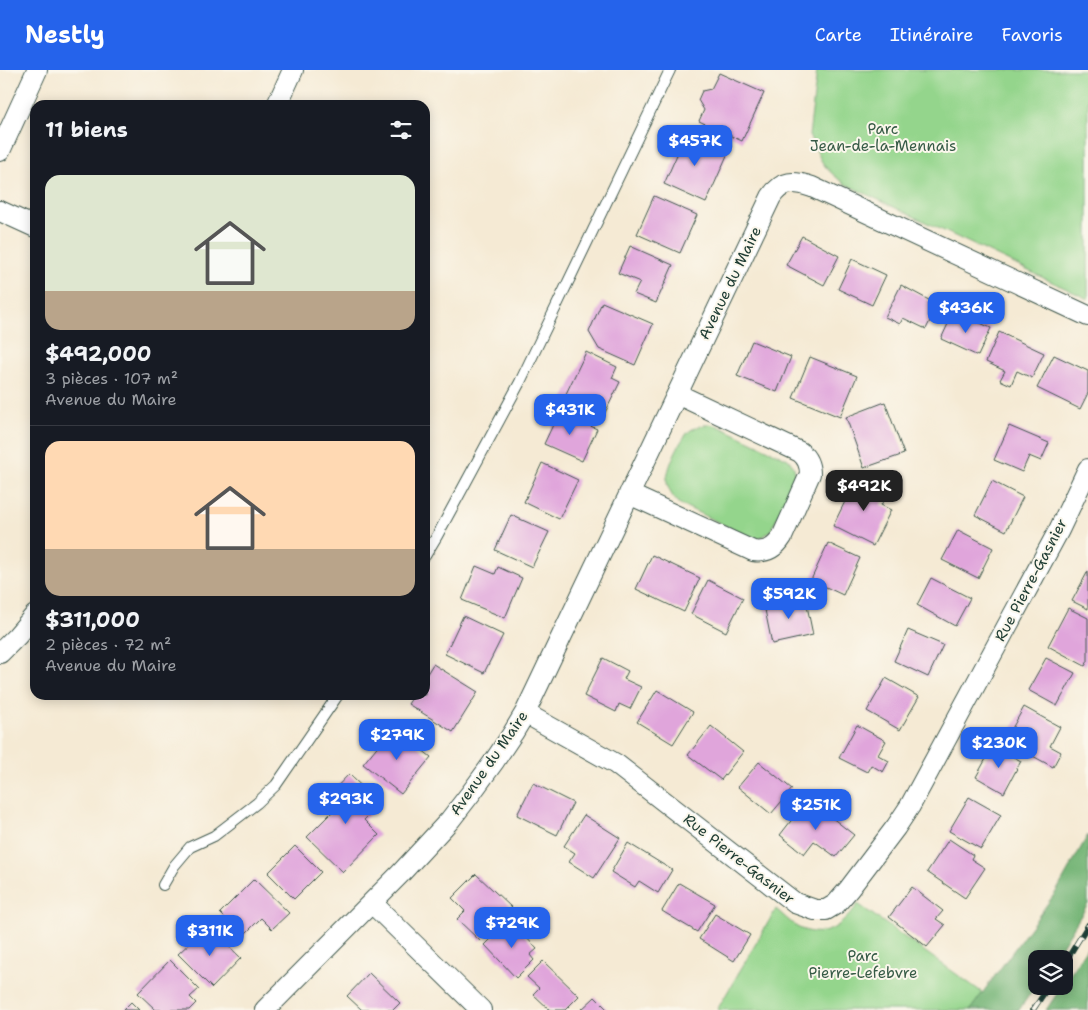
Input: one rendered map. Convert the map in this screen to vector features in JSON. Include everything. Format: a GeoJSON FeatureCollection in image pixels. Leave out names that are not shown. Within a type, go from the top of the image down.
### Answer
{"type":"FeatureCollection","features":[{"type":"Feature","properties":{"kind":"street"},"geometry":{"type":"LineString","coordinates":[[0,151],[37,70]]}},
{"type":"Feature","properties":{"kind":"street"},"geometry":{"type":"LineString","coordinates":[[279,100],[293,70]]}},
{"type":"Feature","properties":{"kind":"street","name":"Avenue du Maire"},"geometry":{"type":"LineString","coordinates":[[265,1010],[372,903],[450,820],[513,733],[525,713],[774,192],[785,184],[794,182],[812,187],[1088,316]]}},
{"type":"Feature","properties":{"kind":"street"},"geometry":{"type":"LineString","coordinates":[[0,211],[30,225]]}},
{"type":"Feature","properties":{"kind":"street"},"geometry":{"type":"LineString","coordinates":[[629,494],[753,551],[767,551],[773,548],[782,537],[810,474],[810,467],[805,456],[677,394]]}},
{"type":"Feature","properties":{"kind":"street","name":"Rue Pierre-Gasnier"},"geometry":{"type":"LineString","coordinates":[[525,713],[616,764],[795,903],[815,910],[826,910],[836,904],[849,889],[880,850],[910,806],[1059,530],[1088,469]]}},
{"type":"Feature","properties":{"kind":"street"},"geometry":{"type":"LineString","coordinates":[[0,653],[30,621]]}},
{"type":"Feature","properties":{"kind":"street"},"geometry":{"type":"LineString","coordinates":[[372,903],[481,1010]]}},
{"type":"Feature","properties":{"kind":"lane"},"geometry":{"type":"LineString","coordinates":[[430,547],[520,382],[670,70]]}},
{"type":"Feature","properties":{"kind":"lane"},"geometry":{"type":"LineString","coordinates":[[163,886],[174,866],[190,847],[214,836],[257,803],[276,785],[335,700]]}},
{"type":"Feature","properties":{"kind":"green space","name":"Parc Jean-de-la-Mennais"},"geometry":{"type":"Polygon","coordinates":[[[817,70],[1088,70],[1088,299],[845,184],[834,176],[822,162],[809,136],[817,70]]]}},
{"type":"Feature","properties":{"kind":"green space"},"geometry":{"type":"Polygon","coordinates":[[[709,424],[718,426],[788,459],[794,467],[795,475],[792,487],[771,530],[764,536],[757,538],[747,536],[678,503],[670,491],[667,478],[678,446],[691,430],[709,424]]]}},
{"type":"Feature","properties":{"kind":"green space"},"geometry":{"type":"Polygon","coordinates":[[[1088,835],[1088,904],[1060,950],[1028,950],[1029,995],[1019,1010],[970,1010],[1056,892],[1088,835]]]}},
{"type":"Feature","properties":{"kind":"green space","name":"Parc Pierre-Lefebvre"},"geometry":{"type":"Polygon","coordinates":[[[858,904],[983,993],[970,1010],[717,1010],[776,909],[799,928],[820,932],[839,925],[858,904]]]}},
{"type":"Feature","properties":{"kind":"green space"},"geometry":{"type":"Polygon","coordinates":[[[1088,946],[1088,1010],[1046,1010],[1056,995],[1073,995],[1073,969],[1088,946]]]}},
{"type":"Feature","properties":{"kind":"building"},"geometry":{"type":"Polygon","coordinates":[[[719,73],[764,93],[742,141],[699,121],[704,110],[698,100],[702,91],[711,89],[719,73]]]}},
{"type":"Feature","properties":{"kind":"building"},"geometry":{"type":"Polygon","coordinates":[[[680,131],[728,153],[706,203],[664,184],[680,148],[673,145],[680,131]]]}},
{"type":"Feature","properties":{"kind":"building"},"geometry":{"type":"Polygon","coordinates":[[[654,196],[697,215],[680,253],[637,234],[654,196]]]}},
{"type":"Feature","properties":{"kind":"building"},"geometry":{"type":"Polygon","coordinates":[[[802,236],[839,256],[824,285],[786,265],[802,236]]]}},
{"type":"Feature","properties":{"kind":"building"},"geometry":{"type":"Polygon","coordinates":[[[630,246],[673,265],[656,303],[634,294],[640,282],[618,273],[630,246]]]}},
{"type":"Feature","properties":{"kind":"building"},"geometry":{"type":"Polygon","coordinates":[[[852,259],[886,275],[872,305],[838,289],[852,259]]]}},
{"type":"Feature","properties":{"kind":"building"},"geometry":{"type":"Polygon","coordinates":[[[901,285],[938,305],[926,329],[903,318],[900,324],[885,317],[901,285]]]}},
{"type":"Feature","properties":{"kind":"building"},"geometry":{"type":"Polygon","coordinates":[[[602,302],[653,324],[635,365],[599,349],[589,332],[602,302]]]}},
{"type":"Feature","properties":{"kind":"building"},"geometry":{"type":"Polygon","coordinates":[[[954,311],[991,328],[978,356],[941,339],[954,311]]]}},
{"type":"Feature","properties":{"kind":"building"},"geometry":{"type":"Polygon","coordinates":[[[999,332],[1044,353],[1032,378],[1017,371],[1011,385],[1000,380],[1005,371],[986,362],[999,332]]]}},
{"type":"Feature","properties":{"kind":"building"},"geometry":{"type":"Polygon","coordinates":[[[752,341],[791,357],[777,392],[737,376],[752,341]]]}},
{"type":"Feature","properties":{"kind":"building"},"geometry":{"type":"Polygon","coordinates":[[[586,352],[617,367],[612,378],[620,382],[602,419],[563,400],[586,352]]]}},
{"type":"Feature","properties":{"kind":"building"},"geometry":{"type":"Polygon","coordinates":[[[1054,355],[1088,371],[1088,393],[1080,409],[1037,388],[1054,355]]]}},
{"type":"Feature","properties":{"kind":"building"},"geometry":{"type":"Polygon","coordinates":[[[810,357],[857,376],[840,417],[793,398],[810,357]]]}},
{"type":"Feature","properties":{"kind":"building"},"geometry":{"type":"Polygon","coordinates":[[[885,402],[904,454],[864,468],[846,417],[885,402]]]}},
{"type":"Feature","properties":{"kind":"building"},"geometry":{"type":"Polygon","coordinates":[[[559,412],[597,429],[582,461],[544,444],[559,412]]]}},
{"type":"Feature","properties":{"kind":"building"},"geometry":{"type":"Polygon","coordinates":[[[1009,426],[1049,443],[1041,461],[1029,456],[1022,472],[994,460],[1009,426]]]}},
{"type":"Feature","properties":{"kind":"building"},"geometry":{"type":"Polygon","coordinates":[[[542,463],[578,480],[559,519],[524,502],[542,463]]]}},
{"type":"Feature","properties":{"kind":"building"},"geometry":{"type":"Polygon","coordinates":[[[857,477],[888,492],[881,505],[891,510],[873,546],[833,526],[857,477]]]}},
{"type":"Feature","properties":{"kind":"building"},"geometry":{"type":"Polygon","coordinates":[[[992,481],[1023,497],[1006,531],[975,515],[992,481]]]}},
{"type":"Feature","properties":{"kind":"building"},"geometry":{"type":"Polygon","coordinates":[[[511,515],[549,532],[532,567],[495,550],[511,515]]]}},
{"type":"Feature","properties":{"kind":"building"},"geometry":{"type":"Polygon","coordinates":[[[958,530],[993,548],[978,578],[942,560],[958,530]]]}},
{"type":"Feature","properties":{"kind":"building"},"geometry":{"type":"Polygon","coordinates":[[[828,543],[860,558],[843,595],[811,580],[828,543]]]}},
{"type":"Feature","properties":{"kind":"building"},"geometry":{"type":"Polygon","coordinates":[[[652,555],[700,578],[684,612],[636,589],[652,555]]]}},
{"type":"Feature","properties":{"kind":"building"},"geometry":{"type":"Polygon","coordinates":[[[476,566],[495,574],[498,567],[522,578],[505,618],[462,600],[476,566]]]}},
{"type":"Feature","properties":{"kind":"building"},"geometry":{"type":"Polygon","coordinates":[[[1088,571],[1088,609],[1072,601],[1088,571]]]}},
{"type":"Feature","properties":{"kind":"building"},"geometry":{"type":"Polygon","coordinates":[[[931,578],[970,598],[955,626],[917,605],[931,578]]]}},
{"type":"Feature","properties":{"kind":"building"},"geometry":{"type":"Polygon","coordinates":[[[708,580],[743,598],[726,632],[691,614],[708,580]]]}},
{"type":"Feature","properties":{"kind":"building"},"geometry":{"type":"Polygon","coordinates":[[[805,596],[813,635],[772,644],[764,605],[805,596]]]}},
{"type":"Feature","properties":{"kind":"building"},"geometry":{"type":"Polygon","coordinates":[[[1068,608],[1088,618],[1088,661],[1085,666],[1048,646],[1068,608]]]}},
{"type":"Feature","properties":{"kind":"building"},"geometry":{"type":"Polygon","coordinates":[[[463,616],[503,635],[484,673],[445,654],[463,616]]]}},
{"type":"Feature","properties":{"kind":"building"},"geometry":{"type":"Polygon","coordinates":[[[908,630],[943,645],[928,677],[894,661],[908,630]]]}},
{"type":"Feature","properties":{"kind":"building"},"geometry":{"type":"Polygon","coordinates":[[[603,658],[628,671],[624,679],[641,687],[630,709],[619,704],[616,712],[584,696],[603,658]]]}},
{"type":"Feature","properties":{"kind":"building"},"geometry":{"type":"Polygon","coordinates":[[[1046,658],[1075,673],[1057,706],[1028,690],[1046,658]]]}},
{"type":"Feature","properties":{"kind":"building"},"geometry":{"type":"Polygon","coordinates":[[[433,664],[478,692],[453,732],[408,704],[411,700],[430,700],[430,669],[433,664]]]}},
{"type":"Feature","properties":{"kind":"building"},"geometry":{"type":"Polygon","coordinates":[[[886,678],[919,697],[900,730],[867,711],[886,678]]]}},
{"type":"Feature","properties":{"kind":"building"},"geometry":{"type":"Polygon","coordinates":[[[657,690],[693,712],[673,744],[637,722],[657,690]]]}},
{"type":"Feature","properties":{"kind":"building"},"geometry":{"type":"Polygon","coordinates":[[[1024,707],[1060,727],[1050,746],[1061,752],[1053,767],[1005,741],[1024,707]]]}},
{"type":"Feature","properties":{"kind":"building"},"geometry":{"type":"Polygon","coordinates":[[[857,725],[886,741],[878,755],[889,761],[883,772],[871,765],[867,772],[839,758],[857,725]]]}},
{"type":"Feature","properties":{"kind":"building"},"geometry":{"type":"Polygon","coordinates":[[[711,726],[743,752],[721,780],[688,755],[711,726]]]}},
{"type":"Feature","properties":{"kind":"building"},"geometry":{"type":"Polygon","coordinates":[[[393,727],[431,757],[401,794],[363,764],[393,727]]]}},
{"type":"Feature","properties":{"kind":"building"},"geometry":{"type":"Polygon","coordinates":[[[993,746],[1021,761],[1004,793],[976,777],[993,746]]]}},
{"type":"Feature","properties":{"kind":"building"},"geometry":{"type":"Polygon","coordinates":[[[759,762],[792,789],[771,814],[738,787],[759,762]]]}},
{"type":"Feature","properties":{"kind":"building"},"geometry":{"type":"Polygon","coordinates":[[[349,774],[380,804],[364,820],[379,835],[343,872],[307,837],[338,806],[328,796],[349,774]]]}},
{"type":"Feature","properties":{"kind":"building"},"geometry":{"type":"Polygon","coordinates":[[[533,783],[573,803],[557,835],[517,815],[533,783]]]}},
{"type":"Feature","properties":{"kind":"building"},"geometry":{"type":"Polygon","coordinates":[[[969,797],[1001,815],[981,849],[949,831],[969,797]]]}},
{"type":"Feature","properties":{"kind":"building"},"geometry":{"type":"Polygon","coordinates":[[[808,799],[854,835],[836,857],[814,841],[804,854],[780,835],[808,799]]]}},
{"type":"Feature","properties":{"kind":"building"},"geometry":{"type":"Polygon","coordinates":[[[584,815],[620,838],[594,878],[569,862],[575,853],[564,846],[584,815]]]}},
{"type":"Feature","properties":{"kind":"building"},"geometry":{"type":"Polygon","coordinates":[[[949,839],[973,855],[971,859],[985,868],[965,898],[927,872],[949,839]]]}},
{"type":"Feature","properties":{"kind":"building"},"geometry":{"type":"Polygon","coordinates":[[[628,843],[672,870],[658,893],[639,881],[635,887],[611,872],[628,843]]]}},
{"type":"Feature","properties":{"kind":"building"},"geometry":{"type":"Polygon","coordinates":[[[295,846],[321,872],[294,899],[268,873],[295,846]]]}},
{"type":"Feature","properties":{"kind":"building"},"geometry":{"type":"Polygon","coordinates":[[[476,874],[512,908],[480,941],[457,919],[465,911],[452,898],[476,874]]]}},
{"type":"Feature","properties":{"kind":"building"},"geometry":{"type":"Polygon","coordinates":[[[254,879],[289,913],[272,929],[261,918],[243,936],[220,913],[254,879]]]}},
{"type":"Feature","properties":{"kind":"building"},"geometry":{"type":"Polygon","coordinates":[[[679,883],[715,904],[697,932],[662,911],[679,883]]]}},
{"type":"Feature","properties":{"kind":"building"},"geometry":{"type":"Polygon","coordinates":[[[912,887],[943,911],[936,919],[945,925],[927,947],[889,917],[912,887]]]}},
{"type":"Feature","properties":{"kind":"building"},"geometry":{"type":"Polygon","coordinates":[[[715,914],[750,935],[734,961],[699,939],[715,914]]]}},
{"type":"Feature","properties":{"kind":"building"},"geometry":{"type":"Polygon","coordinates":[[[510,920],[537,949],[530,955],[534,960],[516,978],[485,945],[510,920]]]}},
{"type":"Feature","properties":{"kind":"building"},"geometry":{"type":"Polygon","coordinates":[[[208,926],[241,958],[212,988],[178,954],[208,926]]]}},
{"type":"Feature","properties":{"kind":"building"},"geometry":{"type":"Polygon","coordinates":[[[170,960],[199,989],[190,997],[196,1003],[189,1010],[156,1010],[138,993],[170,960]]]}},
{"type":"Feature","properties":{"kind":"building"},"geometry":{"type":"Polygon","coordinates":[[[543,961],[579,996],[565,1010],[550,1010],[533,994],[539,988],[527,977],[543,961]]]}},
{"type":"Feature","properties":{"kind":"building"},"geometry":{"type":"Polygon","coordinates":[[[369,973],[400,1003],[393,1010],[362,1010],[347,996],[369,973]]]}},
{"type":"Feature","properties":{"kind":"building"},"geometry":{"type":"Polygon","coordinates":[[[595,997],[608,1010],[581,1010],[595,997]]]}},
{"type":"Feature","properties":{"kind":"building"},"geometry":{"type":"Polygon","coordinates":[[[131,1002],[139,1010],[123,1010],[131,1002]]]}},
{"type":"Feature","properties":{"kind":"railway"},"geometry":{"type":"LineString","coordinates":[[1073,950],[1088,925]]}},
{"type":"Feature","properties":{"kind":"railway"},"geometry":{"type":"LineString","coordinates":[[1033,1010],[1043,995]]}}]}
